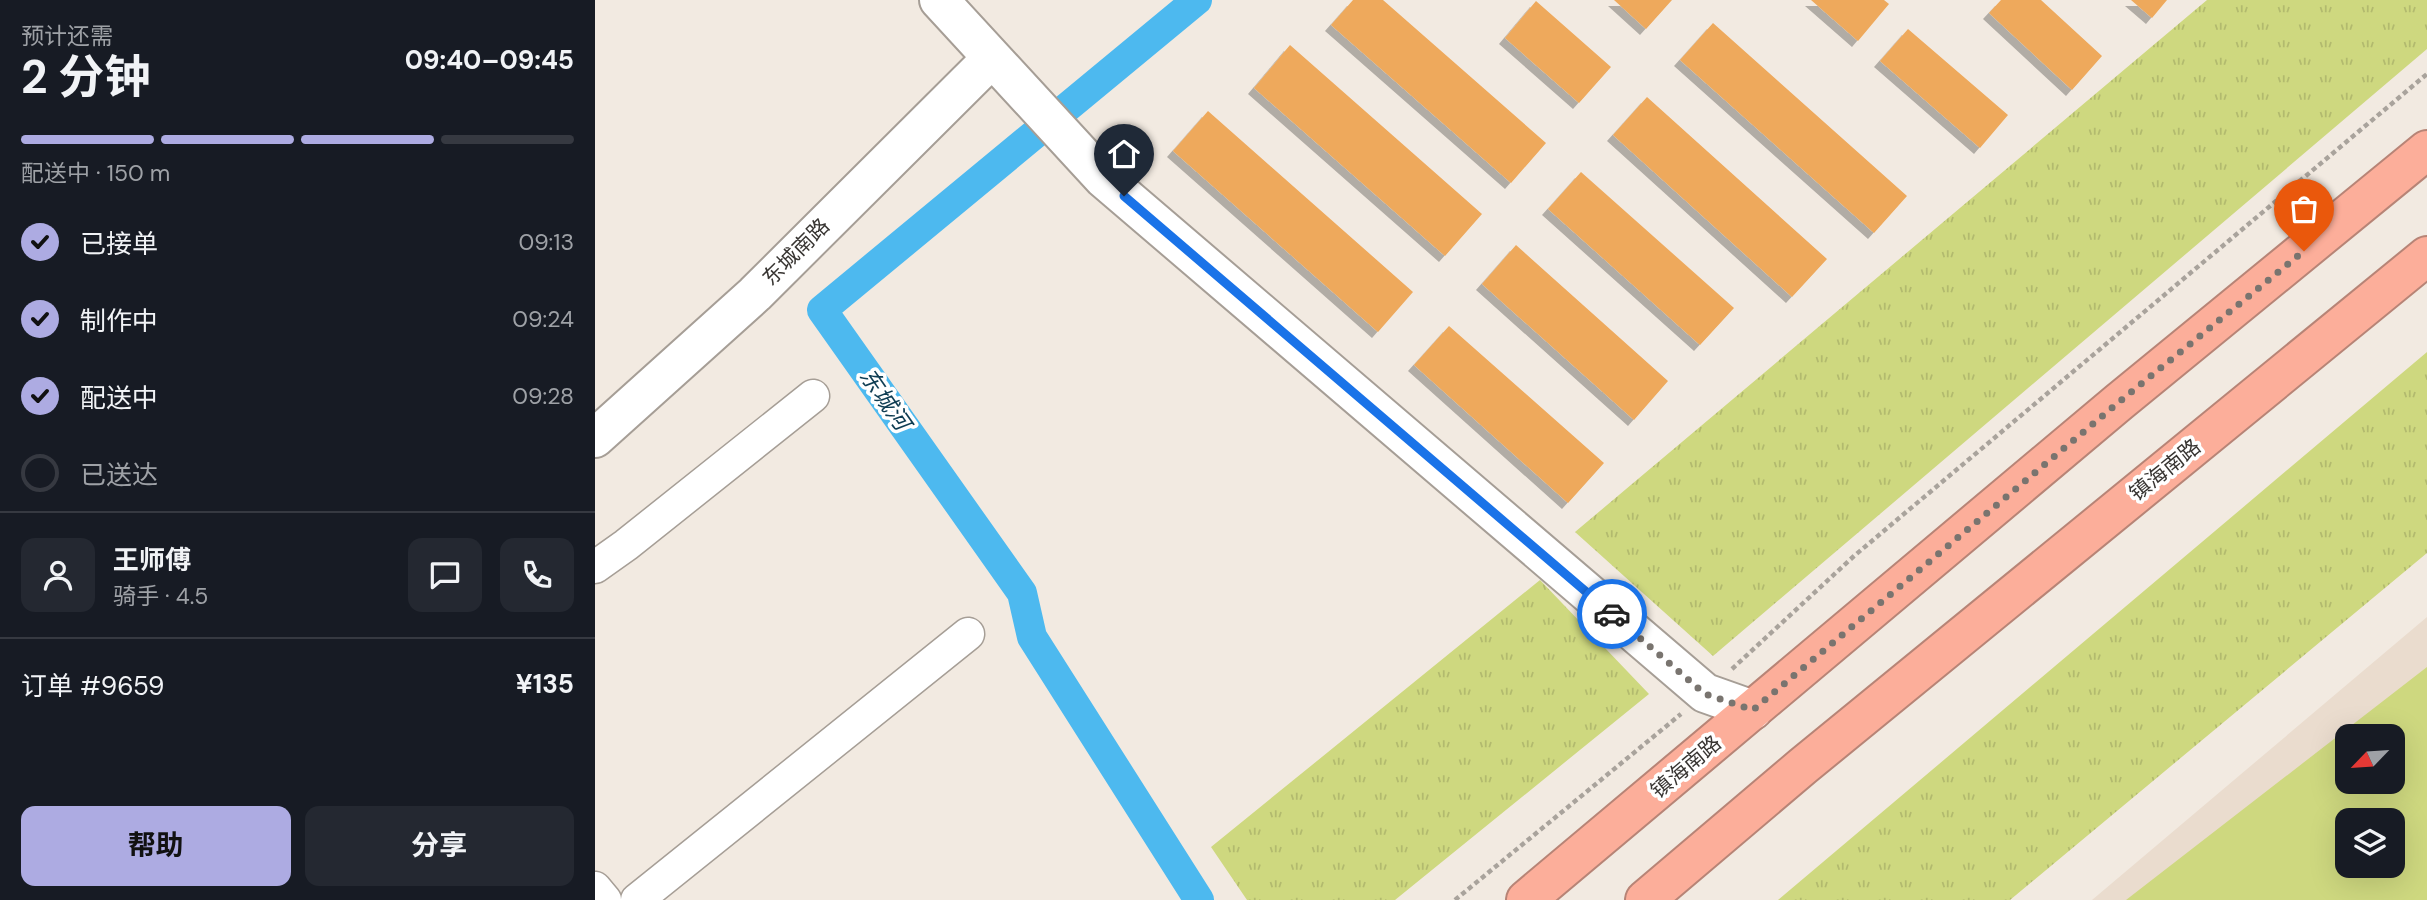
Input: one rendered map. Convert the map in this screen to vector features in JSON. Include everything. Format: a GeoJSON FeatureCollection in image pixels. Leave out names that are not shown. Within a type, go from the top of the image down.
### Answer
{"type":"FeatureCollection","features":[{"type":"Feature","properties":{"kind":"highway","name":"镇海南路"},"geometry":{"type":"LineString","coordinates":[[1526,900],[2119,402],[2427,150]]}},
{"type":"Feature","properties":{"kind":"highway","name":"镇海南路"},"geometry":{"type":"LineString","coordinates":[[1645,900],[1803,766],[2427,256]]}},
{"type":"Feature","properties":{"kind":"street"},"geometry":{"type":"LineString","coordinates":[[939,0],[1103,178],[1705,694],[1753,710]]}},
{"type":"Feature","properties":{"kind":"street","name":"东城南路"},"geometry":{"type":"LineString","coordinates":[[595,438],[755,294],[991,59]]}},
{"type":"Feature","properties":{"kind":"street"},"geometry":{"type":"LineString","coordinates":[[595,567],[627,545],[813,396]]}},
{"type":"Feature","properties":{"kind":"street"},"geometry":{"type":"LineString","coordinates":[[637,900],[968,634]]}},
{"type":"Feature","properties":{"kind":"street"},"geometry":{"type":"LineString","coordinates":[[595,888],[605,900]]}},
{"type":"Feature","properties":{"kind":"path"},"geometry":{"type":"LineString","coordinates":[[1455,900],[1705,694],[1854,556],[2427,74]]}},
{"type":"Feature","properties":{"kind":"shaded area"},"geometry":{"type":"Polygon","coordinates":[[[2427,617],[2427,900],[2092,900],[2427,617]]]}},
{"type":"Feature","properties":{"kind":"green space"},"geometry":{"type":"Polygon","coordinates":[[[2207,0],[2427,0],[2427,49],[1713,656],[1575,532],[2207,0]]]}},
{"type":"Feature","properties":{"kind":"green space"},"geometry":{"type":"Polygon","coordinates":[[[2427,352],[2427,553],[2010,900],[1778,900],[2427,352]]]}},
{"type":"Feature","properties":{"kind":"green space"},"geometry":{"type":"Polygon","coordinates":[[[1540,580],[1649,694],[1395,900],[1247,900],[1211,847],[1540,580]]]}},
{"type":"Feature","properties":{"kind":"green space"},"geometry":{"type":"Polygon","coordinates":[[[2427,667],[2427,900],[2126,900],[2335,738],[2335,794],[2405,794],[2405,724],[2353,724],[2427,667]]]}},
{"type":"Feature","properties":{"kind":"building"},"geometry":{"type":"Polygon","coordinates":[[[1353,0],[1383,0],[1546,143],[1511,183],[1331,25],[1353,0]]]}},
{"type":"Feature","properties":{"kind":"building"},"geometry":{"type":"Polygon","coordinates":[[[1614,0],[1672,0],[1646,29],[1614,0]]]}},
{"type":"Feature","properties":{"kind":"building"},"geometry":{"type":"Polygon","coordinates":[[[1811,0],[1884,0],[1889,4],[1858,41],[1811,0]]]}},
{"type":"Feature","properties":{"kind":"building"},"geometry":{"type":"Polygon","coordinates":[[[2001,0],[2041,0],[2102,56],[2072,90],[1989,13],[2001,0]]]}},
{"type":"Feature","properties":{"kind":"building"},"geometry":{"type":"Polygon","coordinates":[[[2131,0],[2167,0],[2152,18],[2131,0]]]}},
{"type":"Feature","properties":{"kind":"building"},"geometry":{"type":"Polygon","coordinates":[[[1536,1],[1611,67],[1579,103],[1505,38],[1536,1]]]}},
{"type":"Feature","properties":{"kind":"building"},"geometry":{"type":"Polygon","coordinates":[[[1713,23],[1907,196],[1874,233],[1680,60],[1713,23]]]}},
{"type":"Feature","properties":{"kind":"building"},"geometry":{"type":"Polygon","coordinates":[[[1908,29],[2008,115],[1980,148],[1880,61],[1908,29]]]}},
{"type":"Feature","properties":{"kind":"building"},"geometry":{"type":"Polygon","coordinates":[[[1290,45],[1482,214],[1445,256],[1254,88],[1290,45]]]}},
{"type":"Feature","properties":{"kind":"building"},"geometry":{"type":"Polygon","coordinates":[[[1647,97],[1827,259],[1792,297],[1613,135],[1647,97]]]}},
{"type":"Feature","properties":{"kind":"building"},"geometry":{"type":"Polygon","coordinates":[[[1208,111],[1413,292],[1378,332],[1173,151],[1208,111]]]}},
{"type":"Feature","properties":{"kind":"building"},"geometry":{"type":"Polygon","coordinates":[[[1581,172],[1734,308],[1700,345],[1548,209],[1581,172]]]}},
{"type":"Feature","properties":{"kind":"building"},"geometry":{"type":"Polygon","coordinates":[[[1516,245],[1668,381],[1634,420],[1482,284],[1516,245]]]}},
{"type":"Feature","properties":{"kind":"building"},"geometry":{"type":"Polygon","coordinates":[[[1449,326],[1604,463],[1568,503],[1414,365],[1449,326]]]}},
{"type":"Feature","properties":{"kind":"waterway","name":"东城河"},"geometry":{"type":"LineString","coordinates":[[1197,0],[822,310],[1022,593],[1032,637],[1199,900]]}},
{"type":"Feature","properties":{"kind":"way so far"},"geometry":{"type":"LineString","coordinates":[[1612,614],[1705,694],[1753,710],[2119,402],[2304,251]]}},
{"type":"Feature","properties":{"kind":"route"},"geometry":{"type":"LineString","coordinates":[[1124,196],[1612,614]]}}]}
